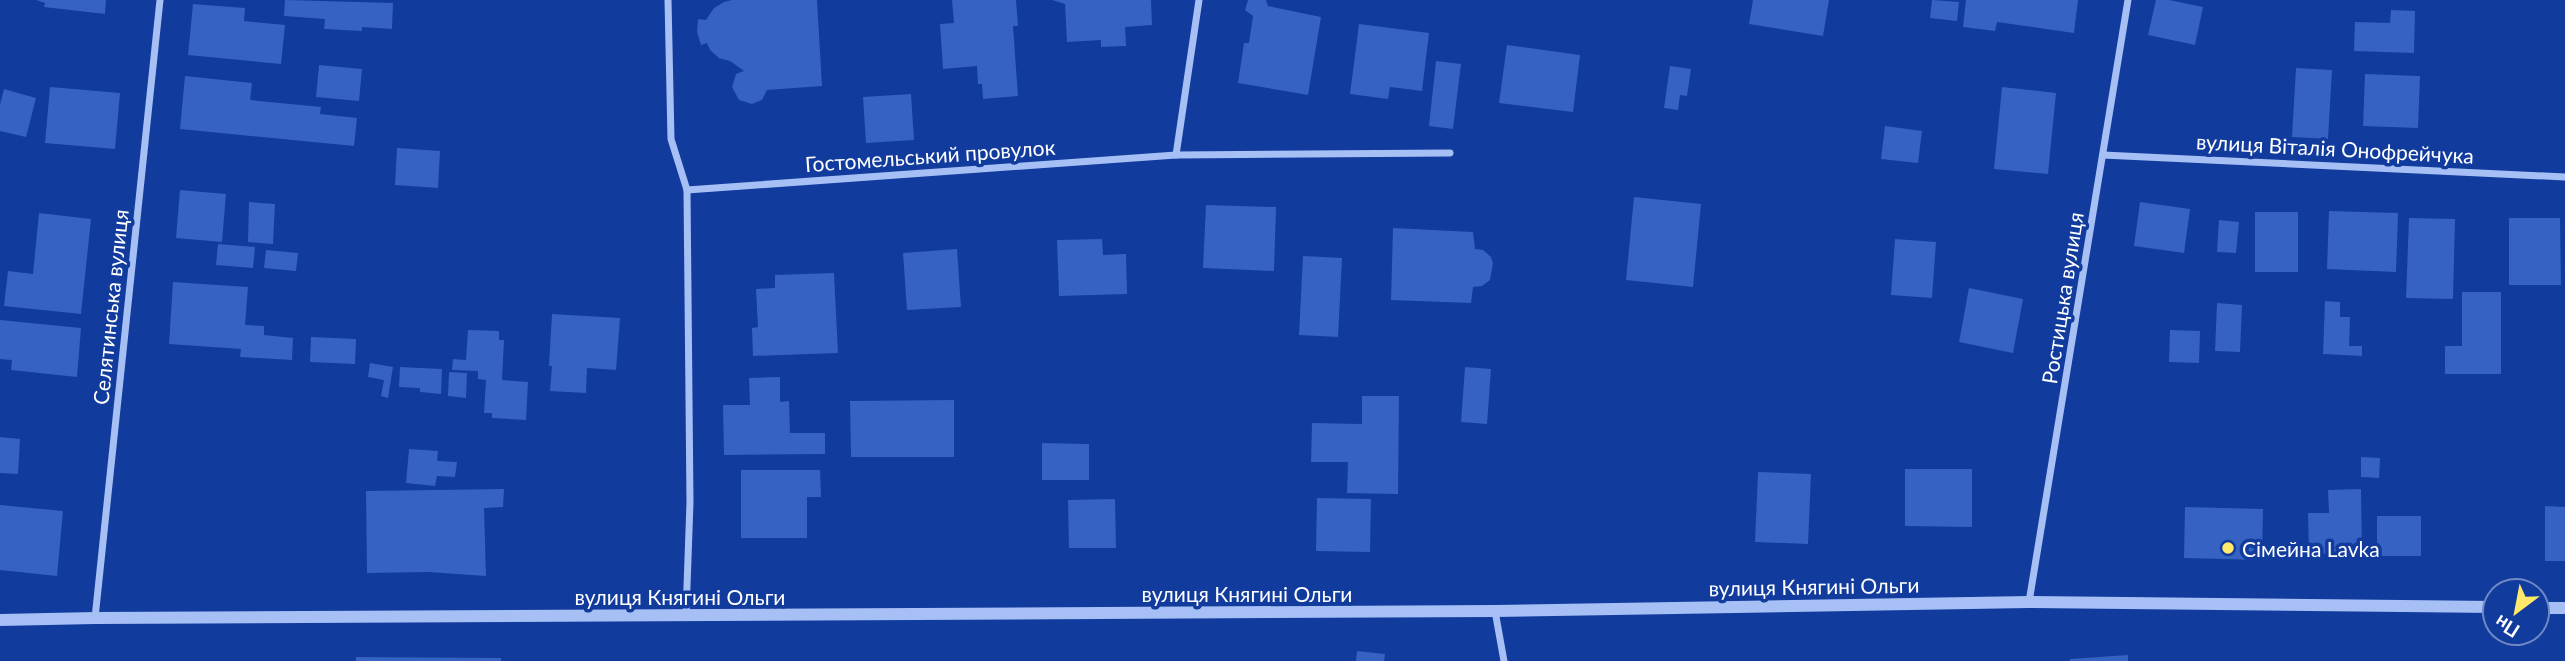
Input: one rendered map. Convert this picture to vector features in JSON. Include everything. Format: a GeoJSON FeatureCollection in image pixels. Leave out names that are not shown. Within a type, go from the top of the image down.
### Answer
{"type":"FeatureCollection","features":[{"type":"Feature","properties":{"kind":"street","name":"Селятинська вулиця"},"geometry":{"type":"LineString","coordinates":[[95,618],[160,0]]}},
{"type":"Feature","properties":{"kind":"street"},"geometry":{"type":"LineString","coordinates":[[668,0],[671,139],[687,190],[690,502],[685,615]]}},
{"type":"Feature","properties":{"kind":"street"},"geometry":{"type":"LineString","coordinates":[[1176,155],[1199,0]]}},
{"type":"Feature","properties":{"kind":"street","name":"Ростицька вулиця"},"geometry":{"type":"LineString","coordinates":[[2029,601],[2128,0]]}},
{"type":"Feature","properties":{"kind":"street","name":"Гостомельський провулок"},"geometry":{"type":"LineString","coordinates":[[687,190],[1176,155],[1450,153]]}},
{"type":"Feature","properties":{"kind":"street","name":"вулиця Віталія Онофрейчука"},"geometry":{"type":"LineString","coordinates":[[2103,155],[2565,177]]}},
{"type":"Feature","properties":{"kind":"street","name":"вулиця Княгині Ольги"},"geometry":{"type":"LineString","coordinates":[[0,620],[1496,611],[2029,601],[2481,607]]}},
{"type":"Feature","properties":{"kind":"street"},"geometry":{"type":"LineString","coordinates":[[1496,611],[1504,661]]}},
{"type":"Feature","properties":{"kind":"building"},"geometry":{"type":"Polygon","coordinates":[[[36,0],[106,0],[105,14],[44,7],[45,3],[36,0]]]}},
{"type":"Feature","properties":{"kind":"building"},"geometry":{"type":"Polygon","coordinates":[[[285,0],[393,3],[392,29],[324,29],[325,19],[284,16],[285,0]]]}},
{"type":"Feature","properties":{"kind":"building"},"geometry":{"type":"Polygon","coordinates":[[[732,0],[817,0],[822,86],[767,90],[762,100],[752,104],[739,100],[732,87],[736,74],[744,71],[730,61],[719,58],[707,43],[701,45],[697,32],[698,19],[706,20],[714,8],[732,0]]]}},
{"type":"Feature","properties":{"kind":"building"},"geometry":{"type":"Polygon","coordinates":[[[952,0],[1016,0],[1018,26],[1013,26],[1018,96],[983,99],[982,84],[978,84],[977,66],[943,69],[940,24],[954,23],[952,0]]]}},
{"type":"Feature","properties":{"kind":"building"},"geometry":{"type":"Polygon","coordinates":[[[1052,0],[1151,0],[1152,25],[1125,27],[1126,46],[1101,47],[1101,40],[1067,42],[1065,4],[1052,0]]]}},
{"type":"Feature","properties":{"kind":"building"},"geometry":{"type":"Polygon","coordinates":[[[1248,0],[1266,0],[1268,6],[1321,17],[1308,95],[1238,83],[1244,43],[1249,43],[1253,16],[1245,10],[1248,0]]]}},
{"type":"Feature","properties":{"kind":"building"},"geometry":{"type":"Polygon","coordinates":[[[1753,0],[1829,0],[1823,36],[1749,24],[1753,0]]]}},
{"type":"Feature","properties":{"kind":"building"},"geometry":{"type":"Polygon","coordinates":[[[1932,0],[1959,2],[1957,21],[1930,18],[1932,0]]]}},
{"type":"Feature","properties":{"kind":"building"},"geometry":{"type":"Polygon","coordinates":[[[1966,0],[2078,0],[2074,33],[1997,22],[1995,31],[1963,27],[1966,0]]]}},
{"type":"Feature","properties":{"kind":"building"},"geometry":{"type":"Polygon","coordinates":[[[2156,0],[2203,7],[2195,45],[2148,35],[2156,0]]]}},
{"type":"Feature","properties":{"kind":"building"},"geometry":{"type":"Polygon","coordinates":[[[193,4],[245,8],[244,21],[285,25],[281,64],[188,55],[193,4]]]}},
{"type":"Feature","properties":{"kind":"building"},"geometry":{"type":"Polygon","coordinates":[[[2391,10],[2415,11],[2414,53],[2354,51],[2355,22],[2390,23],[2391,10]]]}},
{"type":"Feature","properties":{"kind":"building"},"geometry":{"type":"Polygon","coordinates":[[[1359,24],[1429,33],[1422,91],[1390,87],[1388,99],[1350,94],[1359,24]]]}},
{"type":"Feature","properties":{"kind":"building"},"geometry":{"type":"Polygon","coordinates":[[[1507,45],[1580,55],[1573,112],[1499,103],[1507,45]]]}},
{"type":"Feature","properties":{"kind":"building"},"geometry":{"type":"Polygon","coordinates":[[[1436,61],[1461,64],[1453,129],[1429,126],[1436,61]]]}},
{"type":"Feature","properties":{"kind":"building"},"geometry":{"type":"Polygon","coordinates":[[[319,65],[362,69],[359,101],[316,97],[319,65]]]}},
{"type":"Feature","properties":{"kind":"building"},"geometry":{"type":"Polygon","coordinates":[[[1670,66],[1691,69],[1687,96],[1680,95],[1678,110],[1664,108],[1670,66]]]}},
{"type":"Feature","properties":{"kind":"building"},"geometry":{"type":"Polygon","coordinates":[[[2296,68],[2332,70],[2328,139],[2292,137],[2296,68]]]}},
{"type":"Feature","properties":{"kind":"building"},"geometry":{"type":"Polygon","coordinates":[[[2365,74],[2420,76],[2418,128],[2363,126],[2365,74]]]}},
{"type":"Feature","properties":{"kind":"building"},"geometry":{"type":"Polygon","coordinates":[[[185,76],[252,83],[250,100],[321,107],[320,114],[357,118],[354,146],[180,129],[185,76]]]}},
{"type":"Feature","properties":{"kind":"building"},"geometry":{"type":"Polygon","coordinates":[[[50,87],[120,93],[115,149],[45,143],[50,87]]]}},
{"type":"Feature","properties":{"kind":"building"},"geometry":{"type":"Polygon","coordinates":[[[2002,87],[2056,93],[2048,174],[1994,169],[2002,87]]]}},
{"type":"Feature","properties":{"kind":"building"},"geometry":{"type":"Polygon","coordinates":[[[4,89],[36,98],[26,137],[0,131],[0,105],[4,89]]]}},
{"type":"Feature","properties":{"kind":"building"},"geometry":{"type":"Polygon","coordinates":[[[911,94],[914,140],[866,143],[863,97],[911,94]]]}},
{"type":"Feature","properties":{"kind":"building"},"geometry":{"type":"Polygon","coordinates":[[[1885,126],[1922,131],[1918,163],[1881,159],[1885,126]]]}},
{"type":"Feature","properties":{"kind":"building"},"geometry":{"type":"Polygon","coordinates":[[[397,148],[440,151],[438,188],[395,185],[397,148]]]}},
{"type":"Feature","properties":{"kind":"building"},"geometry":{"type":"Polygon","coordinates":[[[180,190],[226,194],[222,242],[176,238],[180,190]]]}},
{"type":"Feature","properties":{"kind":"building"},"geometry":{"type":"Polygon","coordinates":[[[1634,197],[1701,204],[1693,287],[1626,280],[1634,197]]]}},
{"type":"Feature","properties":{"kind":"building"},"geometry":{"type":"Polygon","coordinates":[[[249,202],[275,204],[273,244],[248,242],[249,202]]]}},
{"type":"Feature","properties":{"kind":"building"},"geometry":{"type":"Polygon","coordinates":[[[2140,202],[2190,209],[2184,253],[2134,246],[2140,202]]]}},
{"type":"Feature","properties":{"kind":"building"},"geometry":{"type":"Polygon","coordinates":[[[1206,205],[1276,207],[1274,271],[1203,268],[1206,205]]]}},
{"type":"Feature","properties":{"kind":"building"},"geometry":{"type":"Polygon","coordinates":[[[2329,211],[2398,213],[2396,272],[2327,269],[2329,211]]]}},
{"type":"Feature","properties":{"kind":"building"},"geometry":{"type":"Polygon","coordinates":[[[2255,212],[2298,212],[2298,272],[2255,272],[2255,212]]]}},
{"type":"Feature","properties":{"kind":"building"},"geometry":{"type":"Polygon","coordinates":[[[39,213],[91,219],[81,314],[4,306],[8,271],[33,274],[39,213]]]}},
{"type":"Feature","properties":{"kind":"building"},"geometry":{"type":"Polygon","coordinates":[[[2409,218],[2455,219],[2453,299],[2406,298],[2409,218]]]}},
{"type":"Feature","properties":{"kind":"building"},"geometry":{"type":"Polygon","coordinates":[[[2509,218],[2560,218],[2561,285],[2509,285],[2509,218]]]}},
{"type":"Feature","properties":{"kind":"building"},"geometry":{"type":"Polygon","coordinates":[[[2219,220],[2239,222],[2236,253],[2217,252],[2219,220]]]}},
{"type":"Feature","properties":{"kind":"building"},"geometry":{"type":"Polygon","coordinates":[[[1393,228],[1473,232],[1475,249],[1483,250],[1491,257],[1493,263],[1490,280],[1482,286],[1473,287],[1471,303],[1391,300],[1393,228]]]}},
{"type":"Feature","properties":{"kind":"building"},"geometry":{"type":"Polygon","coordinates":[[[1102,239],[1103,255],[1126,254],[1127,294],[1059,296],[1057,240],[1102,239]]]}},
{"type":"Feature","properties":{"kind":"building"},"geometry":{"type":"Polygon","coordinates":[[[1895,239],[1936,242],[1932,298],[1891,295],[1895,239]]]}},
{"type":"Feature","properties":{"kind":"building"},"geometry":{"type":"Polygon","coordinates":[[[218,244],[255,247],[253,268],[216,265],[218,244]]]}},
{"type":"Feature","properties":{"kind":"building"},"geometry":{"type":"Polygon","coordinates":[[[957,249],[961,307],[907,310],[903,253],[957,249]]]}},
{"type":"Feature","properties":{"kind":"building"},"geometry":{"type":"Polygon","coordinates":[[[266,250],[298,253],[296,271],[264,268],[266,250]]]}},
{"type":"Feature","properties":{"kind":"building"},"geometry":{"type":"Polygon","coordinates":[[[1303,256],[1342,258],[1338,337],[1299,335],[1303,256]]]}},
{"type":"Feature","properties":{"kind":"building"},"geometry":{"type":"Polygon","coordinates":[[[834,273],[838,353],[753,356],[752,328],[758,327],[756,289],[775,288],[775,275],[834,273]]]}},
{"type":"Feature","properties":{"kind":"building"},"geometry":{"type":"Polygon","coordinates":[[[173,282],[248,287],[245,325],[264,326],[264,335],[293,338],[292,360],[240,357],[241,349],[169,344],[173,282]]]}},
{"type":"Feature","properties":{"kind":"building"},"geometry":{"type":"Polygon","coordinates":[[[1969,288],[2023,299],[2013,353],[1959,342],[1969,288]]]}},
{"type":"Feature","properties":{"kind":"building"},"geometry":{"type":"Polygon","coordinates":[[[2462,292],[2501,292],[2501,374],[2445,374],[2445,346],[2462,346],[2462,292]]]}},
{"type":"Feature","properties":{"kind":"building"},"geometry":{"type":"Polygon","coordinates":[[[2325,301],[2340,302],[2340,317],[2350,317],[2349,346],[2362,346],[2362,356],[2323,354],[2325,301]]]}},
{"type":"Feature","properties":{"kind":"building"},"geometry":{"type":"Polygon","coordinates":[[[2217,303],[2242,305],[2240,352],[2215,351],[2217,303]]]}},
{"type":"Feature","properties":{"kind":"building"},"geometry":{"type":"Polygon","coordinates":[[[552,314],[620,318],[616,370],[587,368],[586,393],[550,391],[552,314]]]}},
{"type":"Feature","properties":{"kind":"building"},"geometry":{"type":"Polygon","coordinates":[[[0,320],[81,328],[77,377],[11,370],[12,360],[0,359],[0,320]]]}},
{"type":"Feature","properties":{"kind":"building"},"geometry":{"type":"Polygon","coordinates":[[[468,330],[499,331],[499,340],[504,340],[502,380],[528,382],[526,420],[492,418],[492,413],[484,413],[486,380],[478,379],[478,371],[452,370],[453,359],[466,360],[468,330]]]}},
{"type":"Feature","properties":{"kind":"building"},"geometry":{"type":"Polygon","coordinates":[[[2170,330],[2200,331],[2199,363],[2169,362],[2170,330]]]}},
{"type":"Feature","properties":{"kind":"building"},"geometry":{"type":"Polygon","coordinates":[[[311,337],[356,339],[355,364],[310,362],[311,337]]]}},
{"type":"Feature","properties":{"kind":"building"},"geometry":{"type":"Polygon","coordinates":[[[370,363],[393,367],[388,398],[381,396],[384,380],[368,377],[370,363]]]}},
{"type":"Feature","properties":{"kind":"building"},"geometry":{"type":"Polygon","coordinates":[[[400,367],[442,369],[441,394],[420,392],[420,388],[399,387],[400,367]]]}},
{"type":"Feature","properties":{"kind":"building"},"geometry":{"type":"Polygon","coordinates":[[[1465,367],[1491,369],[1487,424],[1461,422],[1465,367]]]}},
{"type":"Feature","properties":{"kind":"building"},"geometry":{"type":"Polygon","coordinates":[[[449,372],[467,373],[466,398],[448,396],[449,372]]]}},
{"type":"Feature","properties":{"kind":"building"},"geometry":{"type":"Polygon","coordinates":[[[780,377],[780,402],[789,401],[790,433],[825,433],[825,454],[724,455],[723,405],[750,405],[749,378],[780,377]]]}},
{"type":"Feature","properties":{"kind":"building"},"geometry":{"type":"Polygon","coordinates":[[[1362,396],[1399,396],[1398,494],[1347,493],[1348,462],[1311,462],[1312,423],[1362,424],[1362,396]]]}},
{"type":"Feature","properties":{"kind":"building"},"geometry":{"type":"Polygon","coordinates":[[[954,400],[954,457],[851,457],[850,401],[954,400]]]}},
{"type":"Feature","properties":{"kind":"building"},"geometry":{"type":"Polygon","coordinates":[[[0,437],[20,439],[18,474],[0,473],[0,437]]]}},
{"type":"Feature","properties":{"kind":"building"},"geometry":{"type":"Polygon","coordinates":[[[1042,443],[1089,444],[1089,480],[1042,480],[1042,443]]]}},
{"type":"Feature","properties":{"kind":"building"},"geometry":{"type":"Polygon","coordinates":[[[409,449],[438,451],[437,461],[457,462],[455,477],[437,476],[435,486],[406,483],[409,449]]]}},
{"type":"Feature","properties":{"kind":"building"},"geometry":{"type":"Polygon","coordinates":[[[2361,457],[2380,458],[2379,478],[2361,477],[2361,457]]]}},
{"type":"Feature","properties":{"kind":"building"},"geometry":{"type":"Polygon","coordinates":[[[1905,469],[1972,469],[1972,527],[1905,526],[1905,469]]]}},
{"type":"Feature","properties":{"kind":"building"},"geometry":{"type":"Polygon","coordinates":[[[741,470],[820,470],[821,497],[807,497],[807,538],[741,538],[741,470]]]}},
{"type":"Feature","properties":{"kind":"building"},"geometry":{"type":"Polygon","coordinates":[[[1758,472],[1811,474],[1808,544],[1755,542],[1758,472]]]}},
{"type":"Feature","properties":{"kind":"building"},"geometry":{"type":"Polygon","coordinates":[[[504,489],[503,507],[484,508],[486,576],[428,572],[367,573],[366,491],[504,489]]]}},
{"type":"Feature","properties":{"kind":"building"},"geometry":{"type":"Polygon","coordinates":[[[2361,489],[2362,553],[2309,554],[2308,513],[2329,513],[2328,490],[2361,489]]]}},
{"type":"Feature","properties":{"kind":"building"},"geometry":{"type":"Polygon","coordinates":[[[1317,498],[1371,499],[1370,552],[1316,551],[1317,498]]]}},
{"type":"Feature","properties":{"kind":"building"},"geometry":{"type":"Polygon","coordinates":[[[1115,499],[1116,548],[1069,548],[1068,500],[1115,499]]]}},
{"type":"Feature","properties":{"kind":"building"},"geometry":{"type":"Polygon","coordinates":[[[0,505],[63,511],[57,576],[0,570],[0,505]]]}},
{"type":"Feature","properties":{"kind":"building"},"geometry":{"type":"Polygon","coordinates":[[[2545,506],[2565,507],[2565,561],[2545,561],[2545,506]]]}},
{"type":"Feature","properties":{"kind":"building"},"geometry":{"type":"Polygon","coordinates":[[[2185,507],[2263,509],[2262,560],[2184,558],[2185,507]]]}},
{"type":"Feature","properties":{"kind":"building"},"geometry":{"type":"Polygon","coordinates":[[[2377,516],[2421,516],[2421,556],[2377,556],[2377,516]]]}},
{"type":"Feature","properties":{"kind":"building"},"geometry":{"type":"Polygon","coordinates":[[[1357,651],[1385,654],[1384,661],[1356,661],[1357,651]]]}},
{"type":"Feature","properties":{"kind":"building"},"geometry":{"type":"Polygon","coordinates":[[[2128,655],[2128,661],[2070,661],[2070,659],[2128,655]]]}},
{"type":"Feature","properties":{"kind":"building"},"geometry":{"type":"Polygon","coordinates":[[[356,657],[501,658],[501,661],[356,661],[356,657]]]}},
{"type":"Feature","properties":{"kind":"place","name":"Сімейна Lavka"},"geometry":{"type":"Point","coordinates":[2228,548]}}]}
